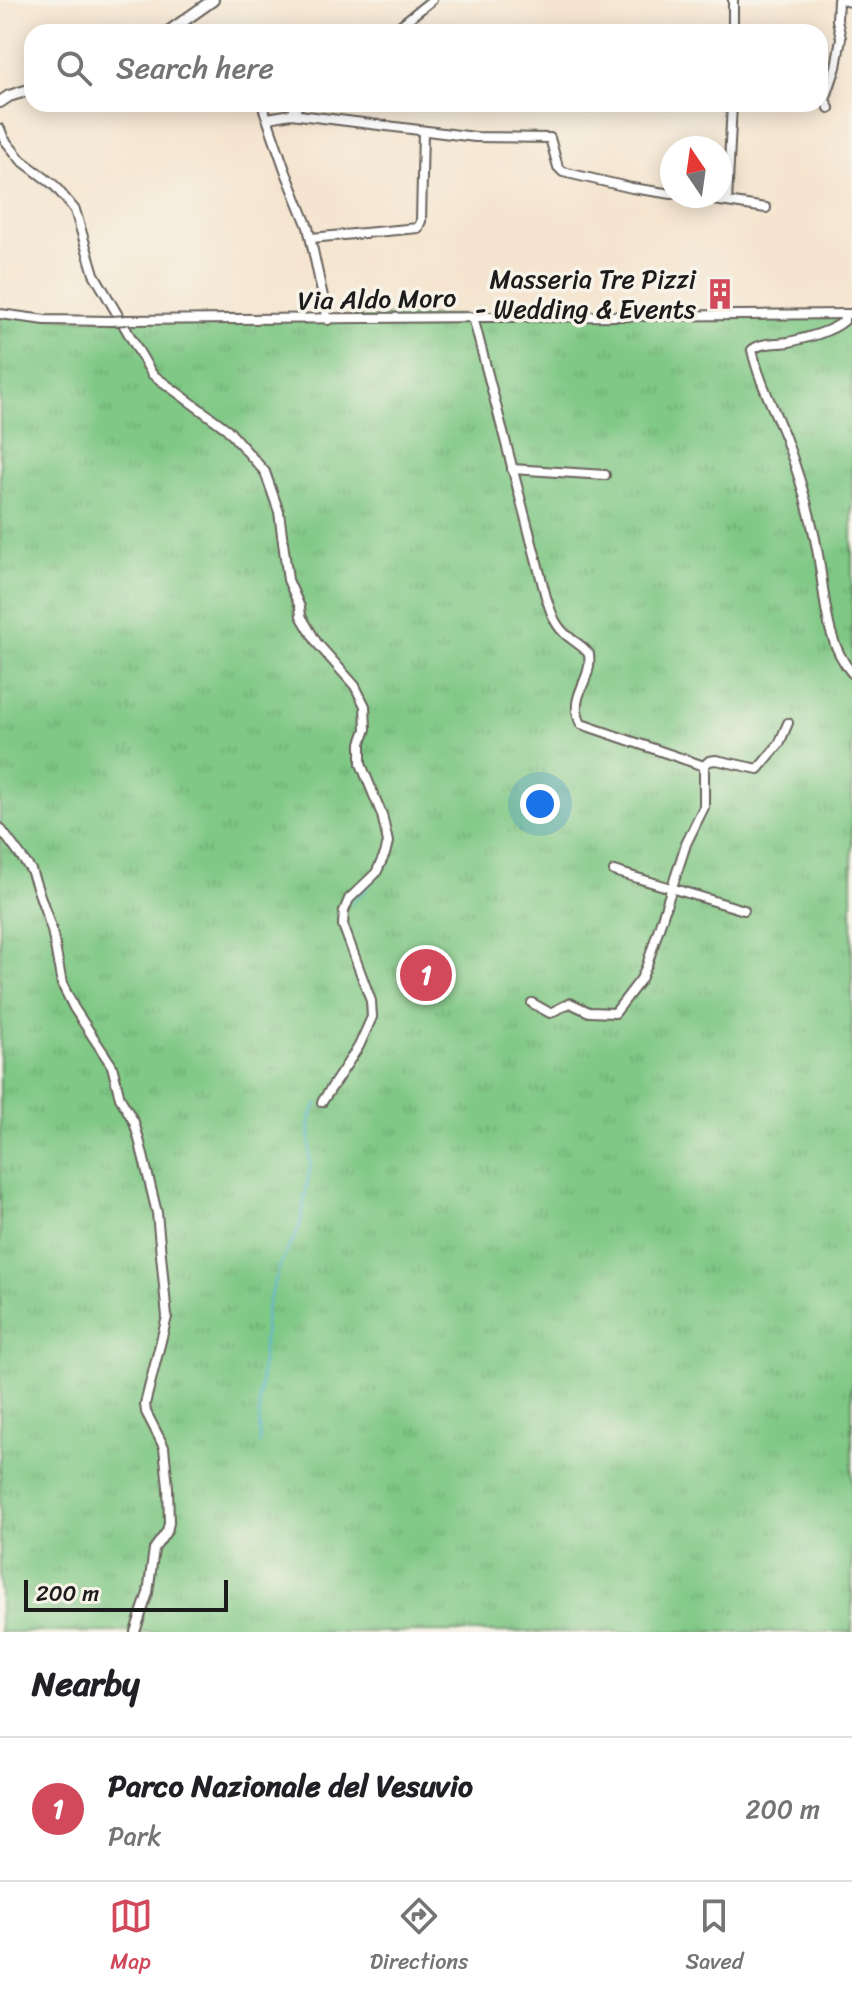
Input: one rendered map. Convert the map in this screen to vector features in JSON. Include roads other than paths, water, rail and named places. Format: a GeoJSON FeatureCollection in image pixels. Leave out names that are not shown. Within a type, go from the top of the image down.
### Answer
{"type":"FeatureCollection","features":[{"type":"Feature","properties":{"kind":"main road"},"geometry":{"type":"LineString","coordinates":[[179,24],[213,0]]}},
{"type":"Feature","properties":{"kind":"main road"},"geometry":{"type":"LineString","coordinates":[[846,0],[852,1]]}},
{"type":"Feature","properties":{"kind":"main road"},"geometry":{"type":"LineString","coordinates":[[3,98],[24,91]]}},
{"type":"Feature","properties":{"kind":"street"},"geometry":{"type":"LineString","coordinates":[[402,24],[432,0]]}},
{"type":"Feature","properties":{"kind":"street"},"geometry":{"type":"LineString","coordinates":[[733,0],[733,24]]}},
{"type":"Feature","properties":{"kind":"street"},"geometry":{"type":"LineString","coordinates":[[828,91],[841,38],[837,20],[838,0]]}},
{"type":"Feature","properties":{"kind":"street"},"geometry":{"type":"LineString","coordinates":[[265,112],[311,238],[328,320]]}},
{"type":"Feature","properties":{"kind":"street"},"geometry":{"type":"LineString","coordinates":[[730,136],[732,112]]}},
{"type":"Feature","properties":{"kind":"street"},"geometry":{"type":"LineString","coordinates":[[268,118],[291,114],[475,137],[550,138],[558,167],[563,172],[660,192]]}},
{"type":"Feature","properties":{"kind":"street"},"geometry":{"type":"LineString","coordinates":[[0,129],[21,160],[54,185],[75,210],[94,274],[152,374],[227,429],[265,472],[273,487],[288,580],[301,616],[317,643],[355,686],[365,706],[366,729],[361,743],[361,764],[382,815],[388,842],[376,873],[349,899],[343,925],[371,1001],[372,1017],[359,1046],[322,1102]]}},
{"type":"Feature","properties":{"kind":"street"},"geometry":{"type":"LineString","coordinates":[[311,238],[418,228],[421,221],[423,131]]}},
{"type":"Feature","properties":{"kind":"street"},"geometry":{"type":"LineString","coordinates":[[732,203],[766,208]]}},
{"type":"Feature","properties":{"kind":"street","name":"Via Aldo Moro"},"geometry":{"type":"LineString","coordinates":[[0,314],[45,320],[112,321],[848,314]]}},
{"type":"Feature","properties":{"kind":"street"},"geometry":{"type":"LineString","coordinates":[[848,314],[837,326],[792,341],[758,345],[752,350],[763,388],[800,481],[817,552],[831,634],[839,655],[852,673]]}},
{"type":"Feature","properties":{"kind":"street"},"geometry":{"type":"LineString","coordinates":[[473,317],[546,597],[555,623],[589,654],[589,668],[575,706],[581,724],[704,766]]}},
{"type":"Feature","properties":{"kind":"street"},"geometry":{"type":"LineString","coordinates":[[512,469],[605,475]]}},
{"type":"Feature","properties":{"kind":"street"},"geometry":{"type":"LineString","coordinates":[[532,1003],[550,1013],[570,1003],[589,1012],[615,1013],[641,979],[686,844],[704,807],[704,766],[716,760],[758,769],[779,744],[788,723]]}},
{"type":"Feature","properties":{"kind":"street"},"geometry":{"type":"LineString","coordinates":[[0,828],[35,879],[52,930],[65,992],[112,1066],[120,1098],[137,1129],[157,1213],[167,1317],[166,1331],[145,1404],[164,1447],[169,1523],[154,1549],[148,1593],[135,1632]]}},
{"type":"Feature","properties":{"kind":"street"},"geometry":{"type":"LineString","coordinates":[[614,871],[744,910]]}},
{"type":"Feature","properties":{"kind":"waterway"},"geometry":{"type":"LineString","coordinates":[[21,165],[57,194]]}},
{"type":"Feature","properties":{"kind":"waterway"},"geometry":{"type":"LineString","coordinates":[[351,903],[372,882]]}},
{"type":"Feature","properties":{"kind":"waterway"},"geometry":{"type":"LineString","coordinates":[[339,1083],[347,1071]]}},
{"type":"Feature","properties":{"kind":"waterway"},"geometry":{"type":"LineString","coordinates":[[260,1444],[259,1403],[266,1310],[280,1265],[300,1226],[310,1167],[310,1121],[318,1104]]}},
{"type":"Feature","properties":{"kind":"place","name":"Masseria Tre Pizzi - Wedding & Events"},"geometry":{"type":"Point","coordinates":[720,294]}},
{"type":"Feature","properties":{"kind":"place","name":"Parco Nazionale del Vesuvio"},"geometry":{"type":"Point","coordinates":[426,975]}}]}
